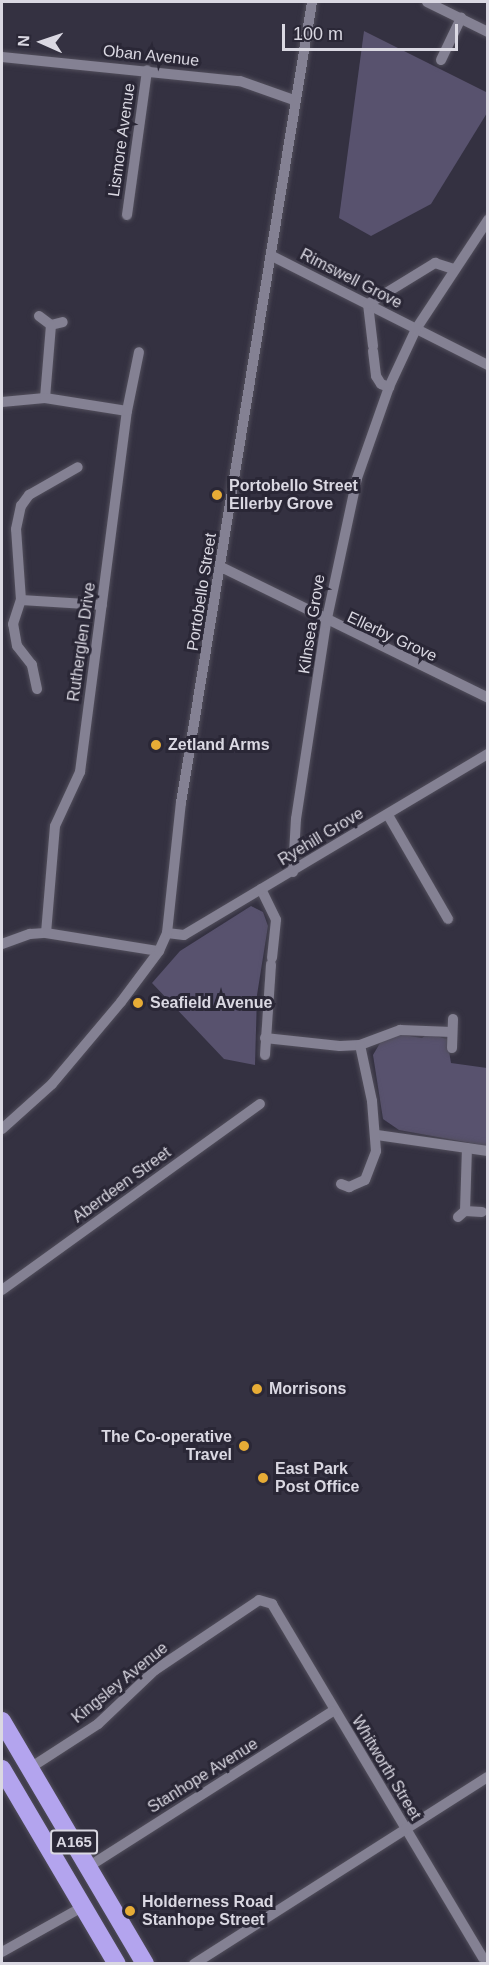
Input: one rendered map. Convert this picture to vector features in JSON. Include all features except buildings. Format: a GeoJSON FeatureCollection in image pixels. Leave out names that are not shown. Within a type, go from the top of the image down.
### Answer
{"type":"FeatureCollection","features":[{"type":"Feature","properties":{"kind":"highway","name":"A165"},"geometry":{"type":"LineString","coordinates":[[2,1721],[145,1964]]}},
{"type":"Feature","properties":{"kind":"highway","name":"A165"},"geometry":{"type":"LineString","coordinates":[[2,1769],[117,1964]]}},
{"type":"Feature","properties":{"kind":"street","name":"Portobello Street"},"geometry":{"type":"LineString","coordinates":[[2,1129],[52,1084],[159,951],[167,933],[181,803],[272,255],[294,100],[312,2]]}},
{"type":"Feature","properties":{"kind":"street"},"geometry":{"type":"LineString","coordinates":[[427,2],[488,32]]}},
{"type":"Feature","properties":{"kind":"street"},"geometry":{"type":"LineString","coordinates":[[441,60],[461,18]]}},
{"type":"Feature","properties":{"kind":"street","name":"Oban Avenue"},"geometry":{"type":"LineString","coordinates":[[2,57],[240,81],[294,100]]}},
{"type":"Feature","properties":{"kind":"street","name":"Lismore Avenue"},"geometry":{"type":"LineString","coordinates":[[127,214],[147,70]]}},
{"type":"Feature","properties":{"kind":"street","name":"Kilnsea Grove"},"geometry":{"type":"LineString","coordinates":[[293,872],[297,819],[326,622],[357,477],[389,387],[416,329],[453,269],[488,220]]}},
{"type":"Feature","properties":{"kind":"street","name":"Rimswell Grove"},"geometry":{"type":"LineString","coordinates":[[272,255],[488,365]]}},
{"type":"Feature","properties":{"kind":"street"},"geometry":{"type":"LineString","coordinates":[[389,387],[381,384],[376,376],[368,304],[435,263],[453,269]]}},
{"type":"Feature","properties":{"kind":"street"},"geometry":{"type":"LineString","coordinates":[[39,316],[51,325]]}},
{"type":"Feature","properties":{"kind":"street"},"geometry":{"type":"LineString","coordinates":[[51,325],[63,322]]}},
{"type":"Feature","properties":{"kind":"street"},"geometry":{"type":"LineString","coordinates":[[45,398],[51,325]]}},
{"type":"Feature","properties":{"kind":"street","name":"Rutherglen Drive"},"geometry":{"type":"LineString","coordinates":[[46,933],[56,826],[80,772],[127,411],[139,352]]}},
{"type":"Feature","properties":{"kind":"street"},"geometry":{"type":"LineString","coordinates":[[2,402],[45,398],[127,411]]}},
{"type":"Feature","properties":{"kind":"street"},"geometry":{"type":"LineString","coordinates":[[38,689],[32,666],[17,646],[13,624],[21,600],[16,529],[21,506],[29,495],[78,467]]}},
{"type":"Feature","properties":{"kind":"street","name":"Ellerby Grove"},"geometry":{"type":"LineString","coordinates":[[220,567],[326,622],[488,698]]}},
{"type":"Feature","properties":{"kind":"street"},"geometry":{"type":"LineString","coordinates":[[21,600],[102,605]]}},
{"type":"Feature","properties":{"kind":"street","name":"Ryehill Grove"},"geometry":{"type":"LineString","coordinates":[[167,933],[184,935],[488,754]]}},
{"type":"Feature","properties":{"kind":"street"},"geometry":{"type":"LineString","coordinates":[[388,814],[448,919]]}},
{"type":"Feature","properties":{"kind":"street"},"geometry":{"type":"LineString","coordinates":[[261,889],[276,920],[265,1054]]}},
{"type":"Feature","properties":{"kind":"street"},"geometry":{"type":"LineString","coordinates":[[2,944],[46,933],[159,951]]}},
{"type":"Feature","properties":{"kind":"street"},"geometry":{"type":"LineString","coordinates":[[452,1048],[453,1019]]}},
{"type":"Feature","properties":{"kind":"street"},"geometry":{"type":"LineString","coordinates":[[265,1038],[316,1045],[360,1045],[399,1030],[452,1032]]}},
{"type":"Feature","properties":{"kind":"street"},"geometry":{"type":"LineString","coordinates":[[341,1184],[359,1190],[370,1168],[377,1135],[360,1045]]}},
{"type":"Feature","properties":{"kind":"street","name":"Aberdeen Street"},"geometry":{"type":"LineString","coordinates":[[2,1290],[260,1104]]}},
{"type":"Feature","properties":{"kind":"street"},"geometry":{"type":"LineString","coordinates":[[377,1135],[488,1151]]}},
{"type":"Feature","properties":{"kind":"street"},"geometry":{"type":"LineString","coordinates":[[467,1148],[461,1214],[482,1212]]}},
{"type":"Feature","properties":{"kind":"street","name":"Whitworth Street"},"geometry":{"type":"LineString","coordinates":[[259,1600],[272,1604],[333,1711],[482,1959]]}},
{"type":"Feature","properties":{"kind":"street","name":"Kingsley Avenue"},"geometry":{"type":"LineString","coordinates":[[30,1768],[98,1724],[154,1670],[259,1600]]}},
{"type":"Feature","properties":{"kind":"street","name":"Stanhope Avenue"},"geometry":{"type":"LineString","coordinates":[[88,1867],[333,1711]]}},
{"type":"Feature","properties":{"kind":"street"},"geometry":{"type":"LineString","coordinates":[[194,1964],[488,1777]]}},
{"type":"Feature","properties":{"kind":"street"},"geometry":{"type":"LineString","coordinates":[[2,1952],[84,1906]]}},
{"type":"Feature","properties":{"kind":"shaded area"},"geometry":{"type":"Polygon","coordinates":[[[364,31],[488,93],[487,113],[431,204],[371,236],[339,218],[364,31]]]}},
{"type":"Feature","properties":{"kind":"shaded area"},"geometry":{"type":"Polygon","coordinates":[[[251,906],[263,912],[268,926],[257,995],[255,1065],[224,1059],[152,983],[180,951],[251,906]]]}},
{"type":"Feature","properties":{"kind":"shaded area"},"geometry":{"type":"Polygon","coordinates":[[[397,1034],[422,1038],[428,1034],[447,1039],[451,1063],[487,1068],[487,1146],[399,1130],[383,1119],[373,1055],[380,1043],[397,1034]]]}},
{"type":"Feature","properties":{"kind":"place","name":"Portobello Street Ellerby Grove"},"geometry":{"type":"Point","coordinates":[217,495]}},
{"type":"Feature","properties":{"kind":"place","name":"Zetland Arms"},"geometry":{"type":"Point","coordinates":[156,745]}},
{"type":"Feature","properties":{"kind":"place","name":"Seafield Avenue"},"geometry":{"type":"Point","coordinates":[138,1003]}},
{"type":"Feature","properties":{"kind":"place","name":"Morrisons"},"geometry":{"type":"Point","coordinates":[257,1389]}},
{"type":"Feature","properties":{"kind":"place","name":"The Co-operative Travel"},"geometry":{"type":"Point","coordinates":[244,1446]}},
{"type":"Feature","properties":{"kind":"place","name":"East Park Post Office"},"geometry":{"type":"Point","coordinates":[263,1478]}},
{"type":"Feature","properties":{"kind":"place","name":"Holderness Road Stanhope Street"},"geometry":{"type":"Point","coordinates":[130,1911]}}]}
